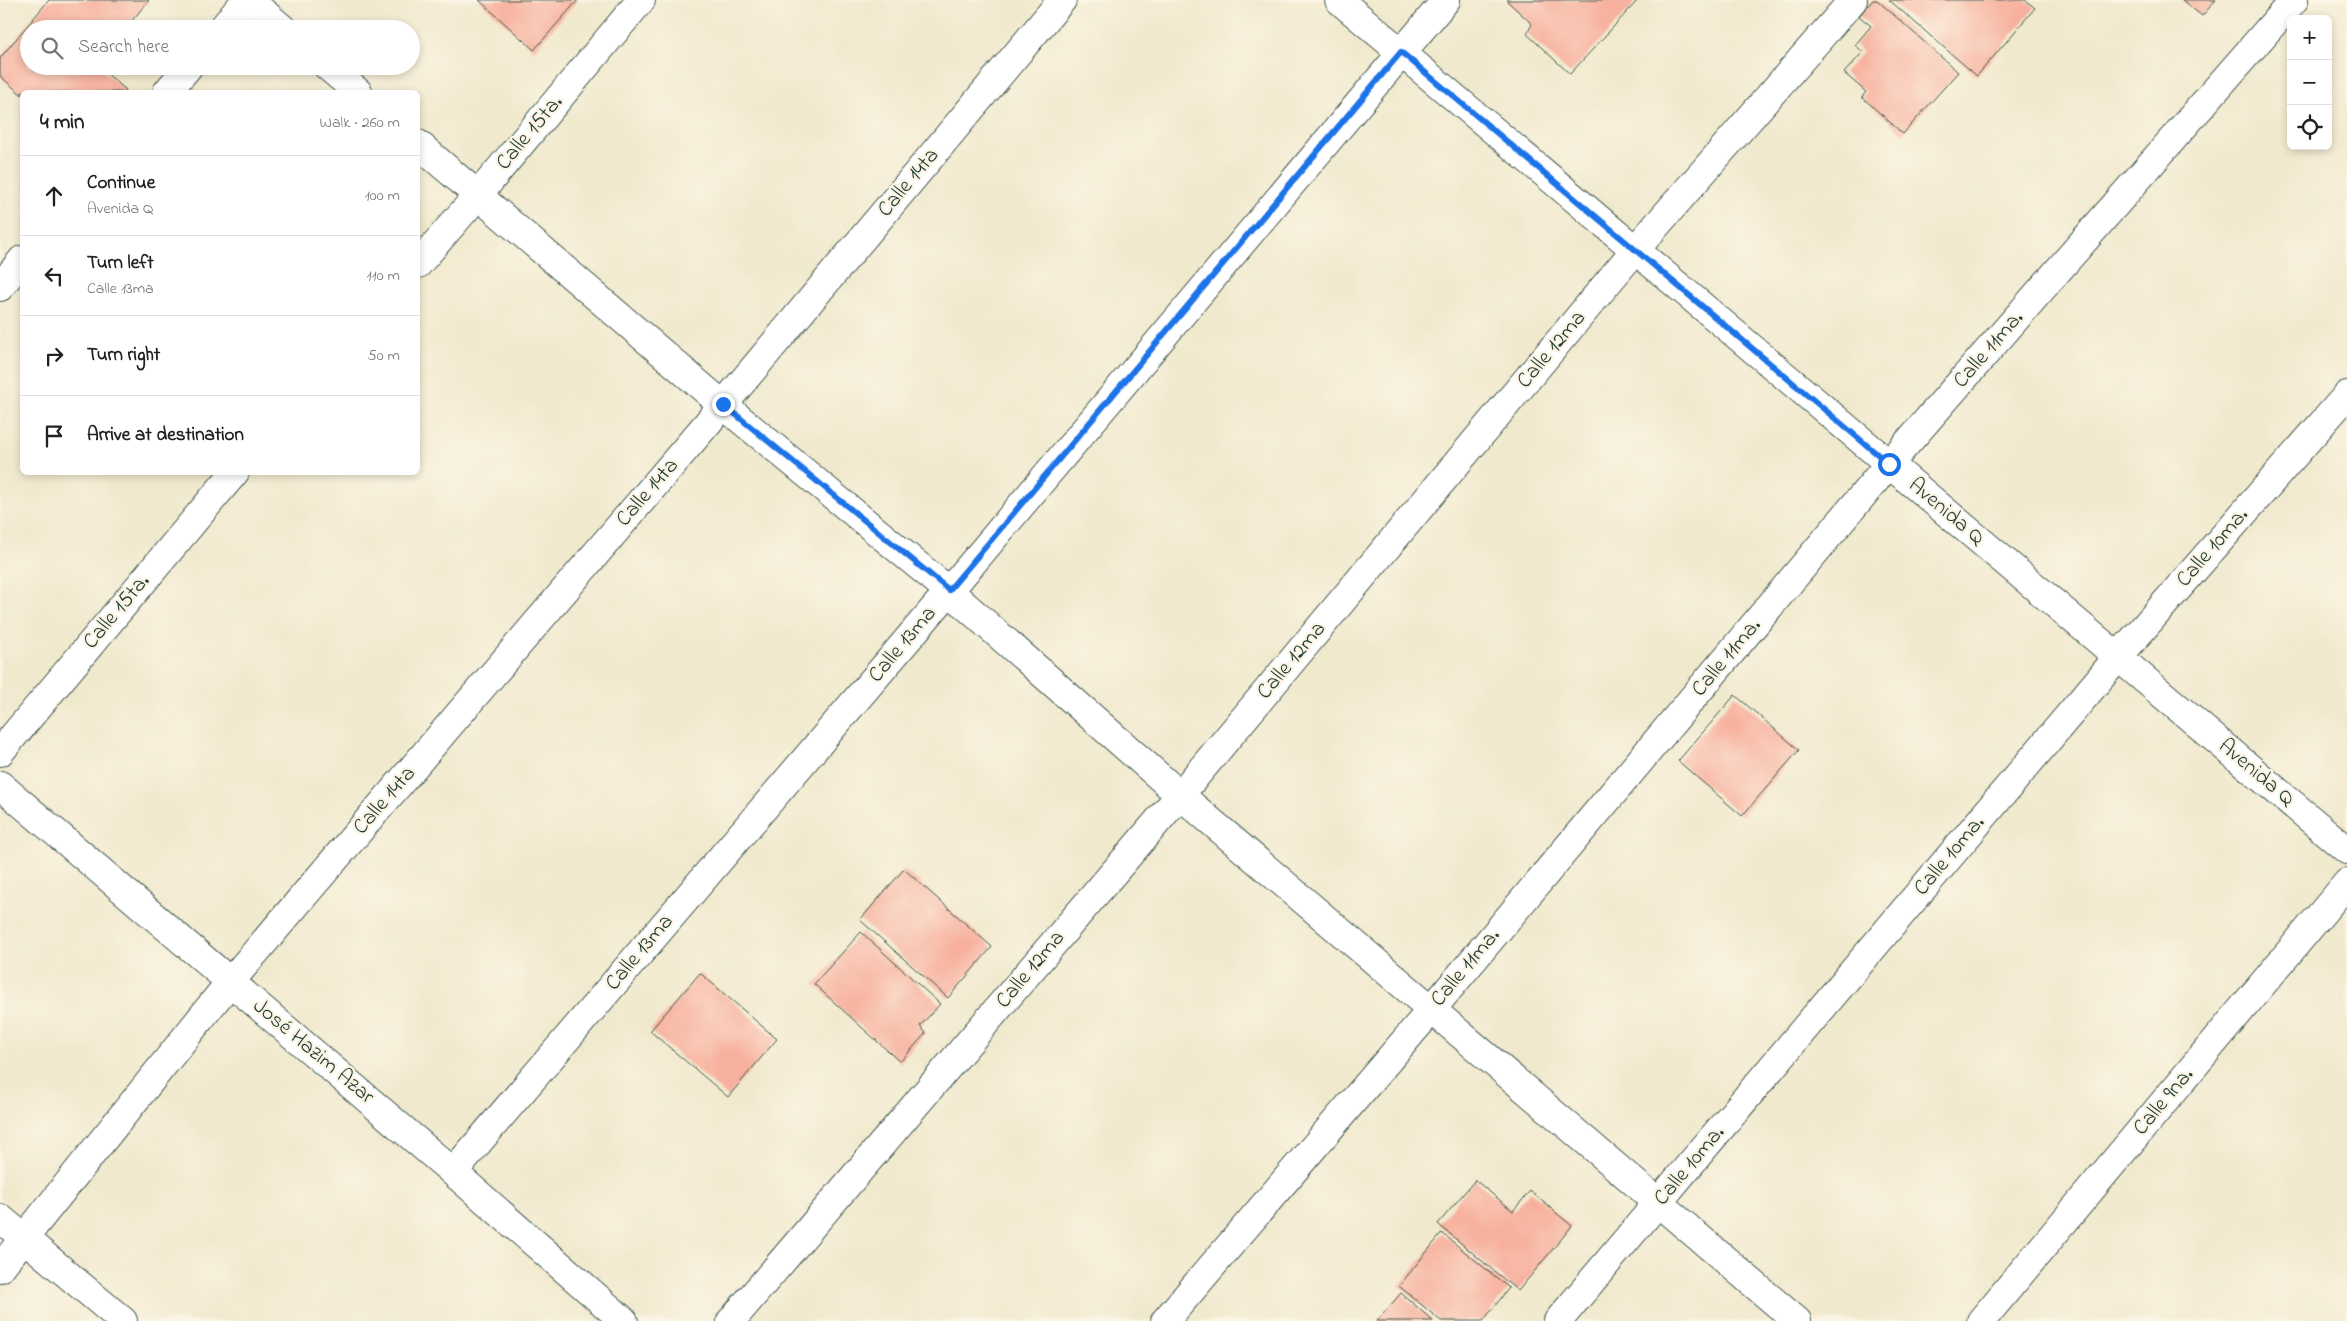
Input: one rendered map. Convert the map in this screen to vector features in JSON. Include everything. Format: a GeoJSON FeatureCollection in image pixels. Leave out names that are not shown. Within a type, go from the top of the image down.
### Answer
{"type":"FeatureCollection","features":[{"type":"Feature","properties":{"kind":"street"},"geometry":{"type":"LineString","coordinates":[[230,20],[248,0],[272,20]]}},
{"type":"Feature","properties":{"kind":"street","name":"Calle 15ta."},"geometry":{"type":"LineString","coordinates":[[420,262],[640,0]]}},
{"type":"Feature","properties":{"kind":"street","name":"Calle 14ta"},"geometry":{"type":"LineString","coordinates":[[0,1268],[230,982],[723,404],[1062,0]]}},
{"type":"Feature","properties":{"kind":"street","name":"Avenida Q"},"geometry":{"type":"LineString","coordinates":[[1339,0],[2347,850]]}},
{"type":"Feature","properties":{"kind":"street","name":"Calle 13ma"},"geometry":{"type":"LineString","coordinates":[[453,1172],[949,590],[1446,0]]}},
{"type":"Feature","properties":{"kind":"street","name":"Calle 12ma"},"geometry":{"type":"LineString","coordinates":[[731,1321],[1180,795],[1635,250],[1853,0]]}},
{"type":"Feature","properties":{"kind":"street","name":"Calle 11ma."},"geometry":{"type":"LineString","coordinates":[[1165,1321],[1432,1009],[1889,464],[2294,0]]}},
{"type":"Feature","properties":{"kind":"street"},"geometry":{"type":"LineString","coordinates":[[169,90],[181,75]]}},
{"type":"Feature","properties":{"kind":"street"},"geometry":{"type":"LineString","coordinates":[[338,75],[356,90]]}},
{"type":"Feature","properties":{"kind":"street"},"geometry":{"type":"LineString","coordinates":[[420,146],[723,404],[949,590],[1180,795],[1797,1321]]}},
{"type":"Feature","properties":{"kind":"street"},"geometry":{"type":"LineString","coordinates":[[0,287],[20,262]]}},
{"type":"Feature","properties":{"kind":"street","name":"Calle 10ma."},"geometry":{"type":"LineString","coordinates":[[1558,1321],[2118,657],[2347,395]]}},
{"type":"Feature","properties":{"kind":"street","name":"Calle 15ta."},"geometry":{"type":"LineString","coordinates":[[0,752],[232,475]]}},
{"type":"Feature","properties":{"kind":"street","name":"José Hazim Azar"},"geometry":{"type":"LineString","coordinates":[[0,785],[453,1172],[624,1321]]}},
{"type":"Feature","properties":{"kind":"street","name":"Calle 9na."},"geometry":{"type":"LineString","coordinates":[[1981,1321],[2347,883]]}},
{"type":"Feature","properties":{"kind":"street"},"geometry":{"type":"LineString","coordinates":[[0,1218],[123,1321]]}},
{"type":"Feature","properties":{"kind":"building"},"geometry":{"type":"Polygon","coordinates":[[[49,0],[149,0],[132,20],[32,20],[49,0]]]}},
{"type":"Feature","properties":{"kind":"building"},"geometry":{"type":"Polygon","coordinates":[[[479,0],[578,0],[534,50],[479,0]]]}},
{"type":"Feature","properties":{"kind":"building"},"geometry":{"type":"Polygon","coordinates":[[[1506,0],[1638,0],[1570,74],[1527,34],[1532,24],[1506,0]]]}},
{"type":"Feature","properties":{"kind":"building"},"geometry":{"type":"Polygon","coordinates":[[[1873,0],[1877,0],[1958,72],[1903,134],[1862,97],[1866,92],[1844,73],[1863,52],[1855,45],[1871,26],[1859,16],[1873,0]]]}},
{"type":"Feature","properties":{"kind":"building"},"geometry":{"type":"Polygon","coordinates":[[[1889,0],[2025,0],[2035,8],[1977,76],[1889,0]]]}},
{"type":"Feature","properties":{"kind":"building"},"geometry":{"type":"Polygon","coordinates":[[[2182,0],[2216,0],[2202,16],[2182,0]]]}},
{"type":"Feature","properties":{"kind":"building"},"geometry":{"type":"Polygon","coordinates":[[[20,34],[20,75],[108,75],[126,90],[20,90],[20,93],[0,76],[0,58],[20,34]]]}},
{"type":"Feature","properties":{"kind":"building"},"geometry":{"type":"Polygon","coordinates":[[[1735,695],[1799,750],[1742,816],[1678,761],[1735,695]]]}},
{"type":"Feature","properties":{"kind":"building"},"geometry":{"type":"Polygon","coordinates":[[[904,869],[992,947],[948,998],[860,920],[904,869]]]}},
{"type":"Feature","properties":{"kind":"building"},"geometry":{"type":"Polygon","coordinates":[[[861,932],[940,1004],[920,1026],[926,1033],[900,1062],[814,984],[861,932]]]}},
{"type":"Feature","properties":{"kind":"building"},"geometry":{"type":"Polygon","coordinates":[[[700,973],[777,1039],[728,1097],[650,1031],[700,973]]]}},
{"type":"Feature","properties":{"kind":"building"},"geometry":{"type":"Polygon","coordinates":[[[1475,1180],[1513,1211],[1530,1191],[1572,1226],[1518,1291],[1438,1224],[1475,1180]]]}},
{"type":"Feature","properties":{"kind":"building"},"geometry":{"type":"Polygon","coordinates":[[[1442,1233],[1509,1288],[1483,1321],[1441,1321],[1399,1286],[1442,1233]]]}},
{"type":"Feature","properties":{"kind":"building"},"geometry":{"type":"Polygon","coordinates":[[[1401,1293],[1433,1321],[1377,1321],[1401,1293]]]}},
{"type":"Feature","properties":{"kind":"route"},"geometry":{"type":"LineString","coordinates":[[723,404],[949,590],[1401,52],[1889,464]]}}]}
